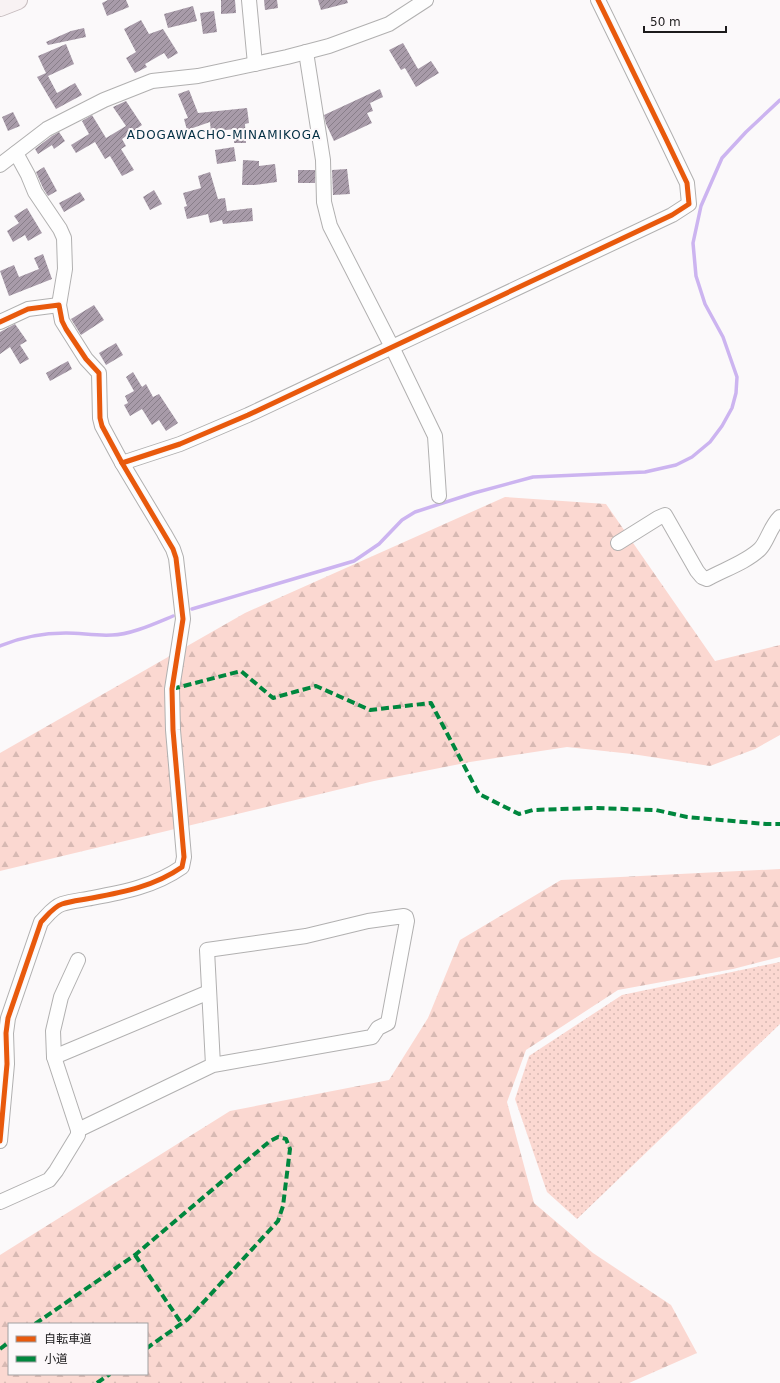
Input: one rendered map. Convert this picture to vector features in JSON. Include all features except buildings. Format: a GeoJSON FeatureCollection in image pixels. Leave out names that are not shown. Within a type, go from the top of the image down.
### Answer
{"type":"FeatureCollection","features":[{"type":"Feature","properties":{"kind":"main road"},"geometry":{"type":"LineString","coordinates":[[0,7],[18,0]]}},
{"type":"Feature","properties":{"kind":"street"},"geometry":{"type":"LineString","coordinates":[[249,0],[255,64]]}},
{"type":"Feature","properties":{"kind":"street"},"geometry":{"type":"LineString","coordinates":[[0,165],[47,129],[104,100],[152,81],[198,76],[329,46],[389,24],[426,0]]}},
{"type":"Feature","properties":{"kind":"street"},"geometry":{"type":"LineString","coordinates":[[122,463],[180,444],[248,415],[672,215],[689,204],[687,183],[598,0]]}},
{"type":"Feature","properties":{"kind":"street"},"geometry":{"type":"LineString","coordinates":[[306,52],[323,160],[324,202],[330,226],[392,347],[435,436],[439,496]]}},
{"type":"Feature","properties":{"kind":"street"},"geometry":{"type":"LineString","coordinates":[[0,1142],[2,1104],[7,1064],[6,1033],[8,1018],[41,922],[51,911],[62,904],[148,886],[171,875],[182,867],[184,857],[173,730],[172,689],[184,619],[176,558],[173,549],[102,426],[100,418],[98,373],[86,359],[62,321],[59,305],[65,269],[64,238],[60,229],[36,192],[16,153]]}},
{"type":"Feature","properties":{"kind":"street"},"geometry":{"type":"LineString","coordinates":[[0,322],[28,309],[59,305]]}},
{"type":"Feature","properties":{"kind":"street"},"geometry":{"type":"LineString","coordinates":[[618,543],[665,515],[697,571],[702,577],[707,579],[750,556],[761,548],[772,526],[780,517]]}},
{"type":"Feature","properties":{"kind":"street"},"geometry":{"type":"LineString","coordinates":[[78,1130],[213,1065],[372,1037],[378,1028],[388,1022],[408,920],[406,917],[404,916],[368,921],[306,936],[207,950],[213,1065]]}},
{"type":"Feature","properties":{"kind":"street"},"geometry":{"type":"LineString","coordinates":[[0,1202],[48,1180],[56,1171],[78,1135],[78,1130],[54,1056],[53,1031],[61,997],[78,960]]}},
{"type":"Feature","properties":{"kind":"street"},"geometry":{"type":"LineString","coordinates":[[54,1056],[209,992]]}},
{"type":"Feature","properties":{"kind":"green space"},"geometry":{"type":"Polygon","coordinates":[[[505,497],[606,504],[715,661],[780,645],[780,735],[755,749],[710,766],[632,754],[567,747],[470,762],[374,781],[0,871],[0,753],[245,613],[505,497]]]}},
{"type":"Feature","properties":{"kind":"green space"},"geometry":{"type":"Polygon","coordinates":[[[780,869],[780,957],[733,969],[618,990],[526,1050],[507,1102],[534,1203],[593,1253],[671,1305],[697,1353],[629,1383],[0,1383],[0,1255],[230,1111],[389,1080],[428,1018],[460,940],[561,880],[780,869]]]}},
{"type":"Feature","properties":{"kind":"green space"},"geometry":{"type":"Polygon","coordinates":[[[780,962],[780,1024],[577,1219],[547,1192],[515,1099],[529,1056],[622,995],[780,962]]]}},
{"type":"Feature","properties":{"kind":"waterway"},"geometry":{"type":"LineString","coordinates":[[192,609],[354,561],[379,544],[402,520],[415,512],[474,493],[533,477],[645,472],[676,465],[692,457],[710,442],[722,426],[732,408],[736,393],[737,377],[723,337],[705,304],[696,276],[693,243],[701,206],[722,158],[746,132],[780,100]]}},
{"type":"Feature","properties":{"kind":"waterway"},"geometry":{"type":"LineString","coordinates":[[0,646],[32,636],[49,634],[66,633],[100,635],[127,633],[173,616]]}},
{"type":"Feature","properties":{"kind":"marked path"},"geometry":{"type":"LineString","coordinates":[[172,689],[241,671],[273,698],[316,686],[370,710],[431,703],[479,794],[519,814],[533,810],[593,808],[656,810],[687,817],[780,824]]}},
{"type":"Feature","properties":{"kind":"marked path"},"geometry":{"type":"LineString","coordinates":[[36,1323],[135,1255],[270,1141],[278,1137],[286,1139],[290,1149],[283,1206],[278,1221],[188,1319],[148,1347]]}},
{"type":"Feature","properties":{"kind":"marked path"},"geometry":{"type":"LineString","coordinates":[[135,1255],[182,1324]]}},
{"type":"Feature","properties":{"kind":"marked path"},"geometry":{"type":"LineString","coordinates":[[0,1349],[8,1343]]}},
{"type":"Feature","properties":{"kind":"marked path"},"geometry":{"type":"LineString","coordinates":[[97,1383],[109,1375]]}},
{"type":"Feature","properties":{"kind":"cycle path"},"geometry":{"type":"LineString","coordinates":[[122,463],[180,444],[248,415],[672,215],[689,204],[687,183],[598,0]]}},
{"type":"Feature","properties":{"kind":"cycle path"},"geometry":{"type":"LineString","coordinates":[[0,322],[28,309],[59,305],[62,321],[66,329],[86,359],[99,373],[100,418],[102,426],[173,549],[176,558],[183,619],[172,689],[173,730],[184,857],[182,867],[172,874],[150,884],[127,891],[59,905],[53,909],[41,922],[8,1018],[6,1033],[7,1064],[0,1141]]}},
{"type":"Feature","properties":{"kind":"district","name":"ADOGAWACHO-MINAMIKOGA"},"geometry":{"type":"Point","coordinates":[224,135]}}]}
